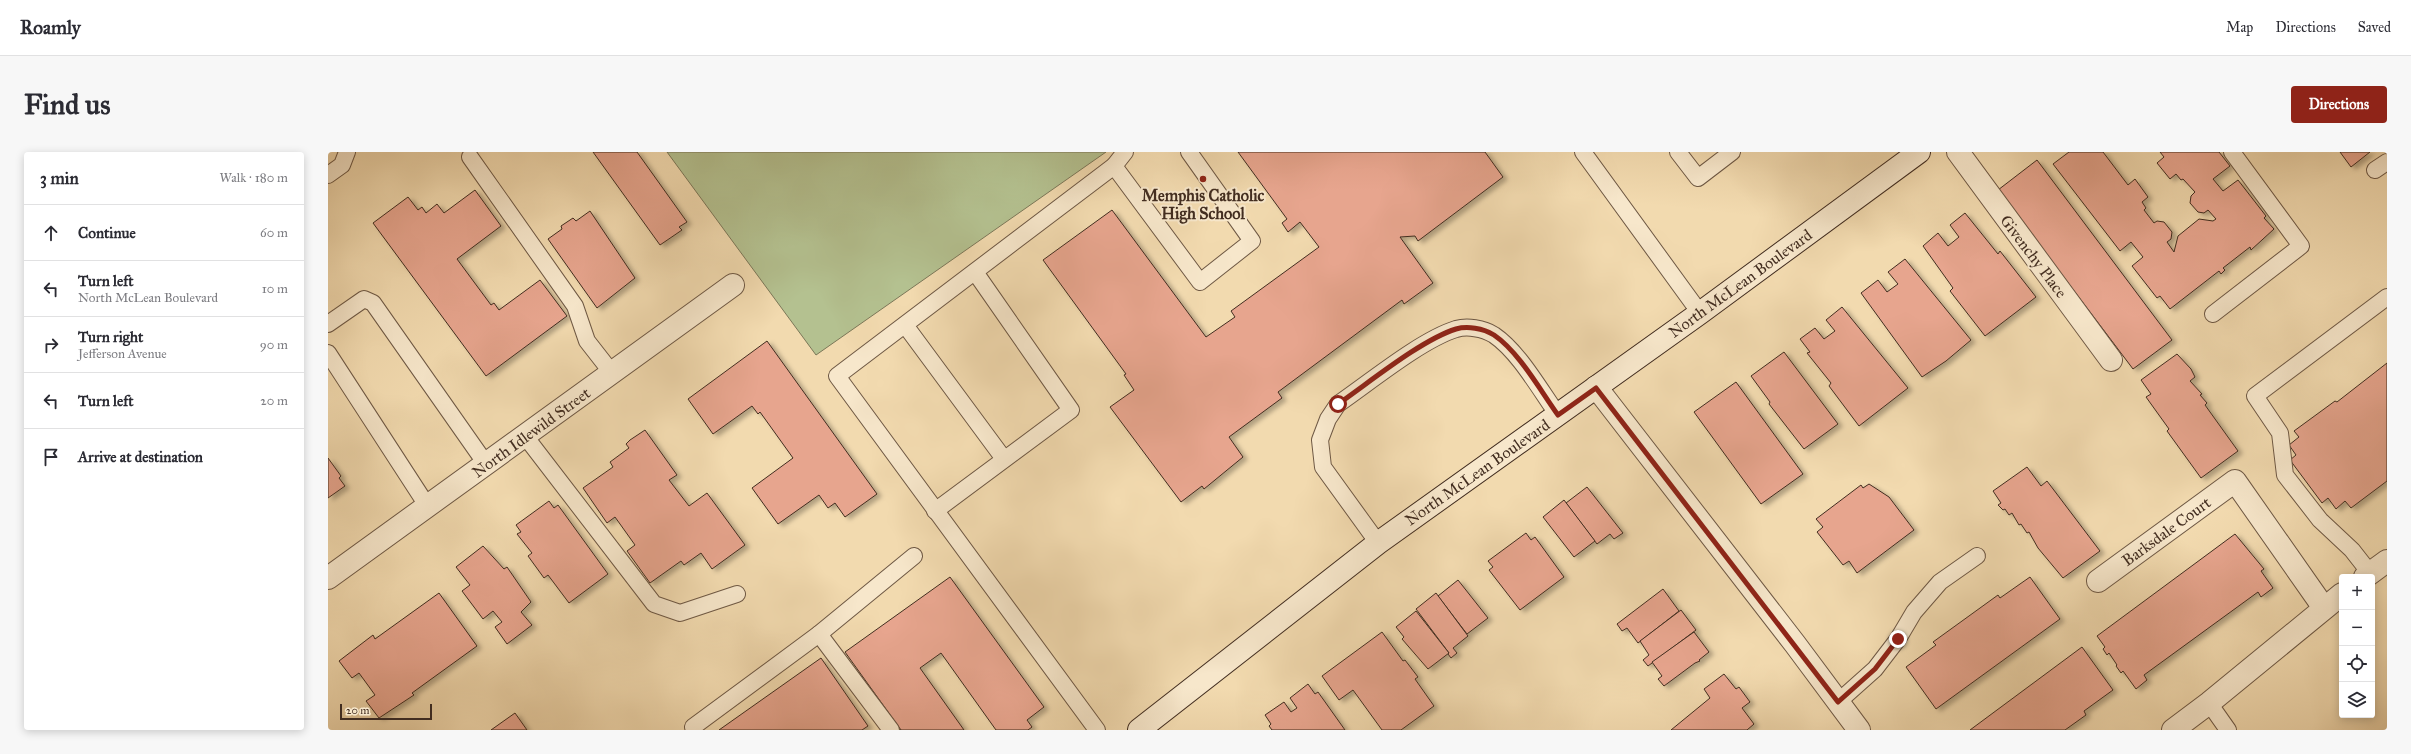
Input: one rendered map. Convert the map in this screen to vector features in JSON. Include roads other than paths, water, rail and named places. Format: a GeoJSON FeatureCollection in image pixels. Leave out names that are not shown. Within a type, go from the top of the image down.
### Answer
{"type":"FeatureCollection","features":[{"type":"Feature","properties":{"kind":"street","name":"North McLean Boulevard"},"geometry":{"type":"LineString","coordinates":[[1138,730],[1378,543],[1700,313],[1919,152]]}},
{"type":"Feature","properties":{"kind":"street","name":"Givenchy Place"},"geometry":{"type":"LineString","coordinates":[[1958,152],[2111,360]]}},
{"type":"Feature","properties":{"kind":"street","name":"North Idlewild Street"},"geometry":{"type":"LineString","coordinates":[[328,578],[733,285]]}},
{"type":"Feature","properties":{"kind":"street"},"geometry":{"type":"LineString","coordinates":[[1596,388],[1859,730]]}},
{"type":"Feature","properties":{"kind":"street","name":"Barksdale Court"},"geometry":{"type":"LineString","coordinates":[[2098,581],[2235,481],[2324,608]]}},
{"type":"Feature","properties":{"kind":"street"},"geometry":{"type":"LineString","coordinates":[[2173,730],[2209,703],[2339,596]]}},
{"type":"Feature","properties":{"kind":"lane"},"geometry":{"type":"LineString","coordinates":[[328,175],[342,165],[347,152]]}},
{"type":"Feature","properties":{"kind":"lane"},"geometry":{"type":"LineString","coordinates":[[1097,730],[837,376],[1114,166],[1125,152]]}},
{"type":"Feature","properties":{"kind":"lane"},"geometry":{"type":"LineString","coordinates":[[1114,166],[1200,282],[1252,241],[1189,152]]}},
{"type":"Feature","properties":{"kind":"lane"},"geometry":{"type":"LineString","coordinates":[[1678,152],[1698,178],[1732,152]]}},
{"type":"Feature","properties":{"kind":"lane"},"geometry":{"type":"LineString","coordinates":[[2213,314],[2301,246],[2232,152]]}},
{"type":"Feature","properties":{"kind":"lane"},"geometry":{"type":"LineString","coordinates":[[1588,154],[1700,313]]}},
{"type":"Feature","properties":{"kind":"lane"},"geometry":{"type":"LineString","coordinates":[[470,157],[575,306],[587,341],[612,373]]}},
{"type":"Feature","properties":{"kind":"lane"},"geometry":{"type":"LineString","coordinates":[[935,511],[1071,410],[975,272]]}},
{"type":"Feature","properties":{"kind":"lane"},"geometry":{"type":"LineString","coordinates":[[2374,570],[2320,520],[2285,475],[2280,433],[2255,396],[2387,297]]}},
{"type":"Feature","properties":{"kind":"lane"},"geometry":{"type":"LineString","coordinates":[[328,324],[364,299],[373,303],[486,464]]}},
{"type":"Feature","properties":{"kind":"lane"},"geometry":{"type":"LineString","coordinates":[[905,324],[1004,459]]}},
{"type":"Feature","properties":{"kind":"lane"},"geometry":{"type":"LineString","coordinates":[[1378,543],[1323,467],[1320,440],[1328,419],[1338,404],[1432,339],[1457,329],[1474,327],[1493,334],[1510,350],[1558,415]]}},
{"type":"Feature","properties":{"kind":"lane"},"geometry":{"type":"LineString","coordinates":[[328,353],[428,507]]}},
{"type":"Feature","properties":{"kind":"lane"},"geometry":{"type":"LineString","coordinates":[[525,436],[654,604],[680,613],[737,594]]}},
{"type":"Feature","properties":{"kind":"lane"},"geometry":{"type":"LineString","coordinates":[[694,727],[819,634],[914,556]]}},
{"type":"Feature","properties":{"kind":"lane"},"geometry":{"type":"LineString","coordinates":[[1838,702],[1875,669],[1898,639],[1914,612],[1940,582],[1977,556]]}},
{"type":"Feature","properties":{"kind":"lane"},"geometry":{"type":"LineString","coordinates":[[819,634],[891,730]]}},
{"type":"Feature","properties":{"kind":"lane"},"geometry":{"type":"LineString","coordinates":[[2209,703],[2228,730]]}},
{"type":"Feature","properties":{"kind":"place","name":"Memphis Catholic High School"},"geometry":{"type":"Point","coordinates":[1203,179]}}]}
